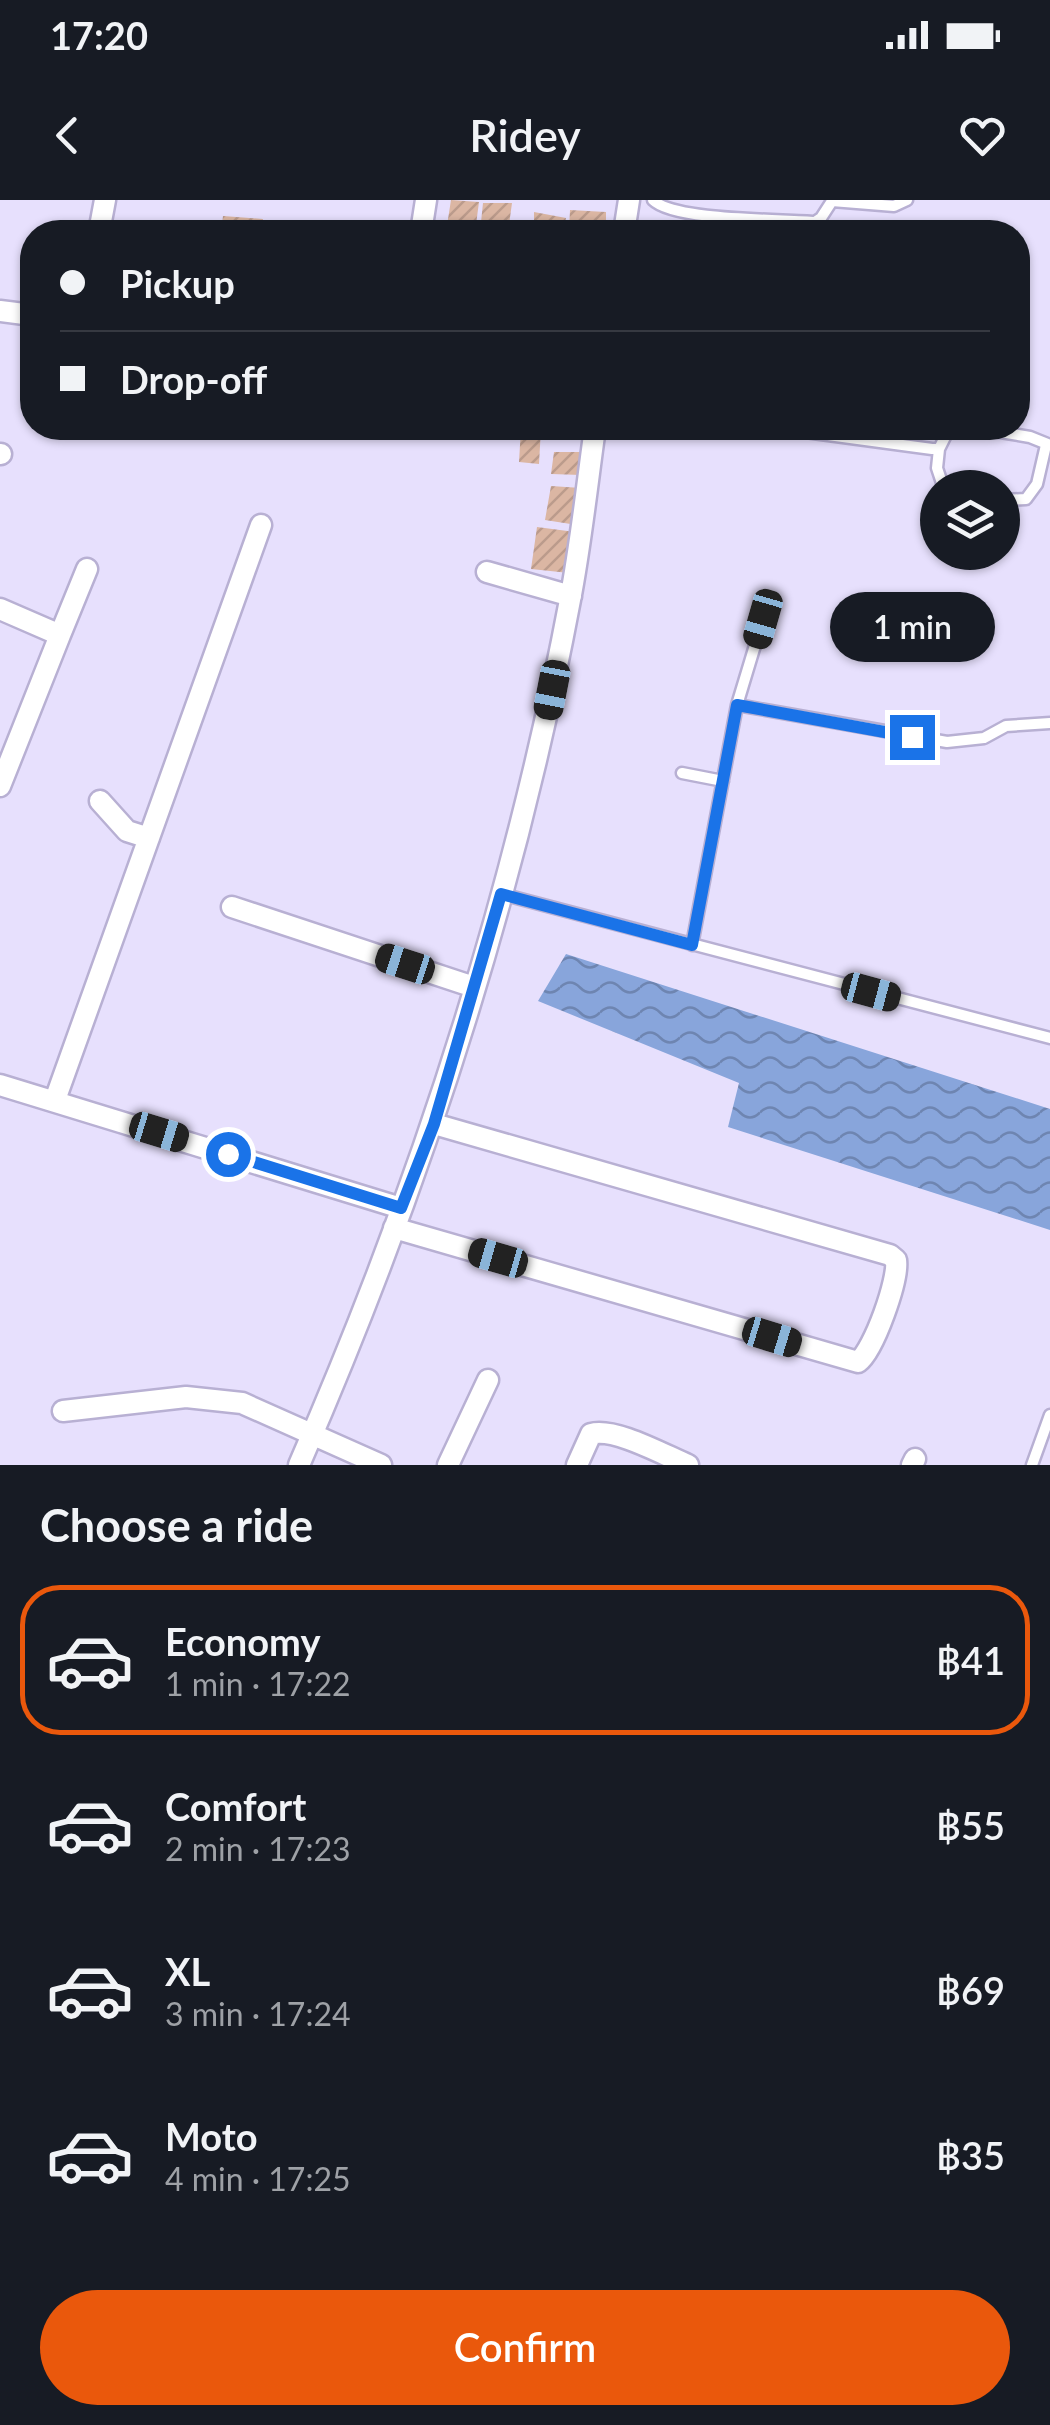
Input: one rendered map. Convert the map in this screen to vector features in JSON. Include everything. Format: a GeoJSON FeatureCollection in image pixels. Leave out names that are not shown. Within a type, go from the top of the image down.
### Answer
{"type":"FeatureCollection","features":[{"type":"Feature","properties":{"kind":"street"},"geometry":{"type":"LineString","coordinates":[[299,1465],[434,1124],[501,894],[546,722],[571,596],[593,440]]}},
{"type":"Feature","properties":{"kind":"street"},"geometry":{"type":"LineString","coordinates":[[55,1100],[261,524]]}},
{"type":"Feature","properties":{"kind":"street"},"geometry":{"type":"LineString","coordinates":[[0,786],[87,569]]}},
{"type":"Feature","properties":{"kind":"street"},"geometry":{"type":"LineString","coordinates":[[487,572],[571,596]]}},
{"type":"Feature","properties":{"kind":"street"},"geometry":{"type":"LineString","coordinates":[[0,609],[60,636]]}},
{"type":"Feature","properties":{"kind":"street"},"geometry":{"type":"LineString","coordinates":[[100,801],[127,831],[148,838]]}},
{"type":"Feature","properties":{"kind":"street"},"geometry":{"type":"LineString","coordinates":[[232,907],[474,987]]}},
{"type":"Feature","properties":{"kind":"street"},"geometry":{"type":"LineString","coordinates":[[0,1084],[398,1218],[840,1358],[858,1362],[866,1356],[898,1266],[890,1256],[434,1124]]}},
{"type":"Feature","properties":{"kind":"street"},"geometry":{"type":"LineString","coordinates":[[448,1465],[488,1380]]}},
{"type":"Feature","properties":{"kind":"street"},"geometry":{"type":"LineString","coordinates":[[63,1411],[186,1397],[242,1403],[381,1465]]}},
{"type":"Feature","properties":{"kind":"street"},"geometry":{"type":"LineString","coordinates":[[577,1465],[590,1434],[596,1431],[688,1465]]}},
{"type":"Feature","properties":{"kind":"lane"},"geometry":{"type":"LineString","coordinates":[[653,200],[666,209],[788,220]]}},
{"type":"Feature","properties":{"kind":"lane"},"geometry":{"type":"LineString","coordinates":[[819,220],[832,201],[894,206],[906,200]]}},
{"type":"Feature","properties":{"kind":"lane"},"geometry":{"type":"LineString","coordinates":[[858,440],[938,449]]}},
{"type":"Feature","properties":{"kind":"lane"},"geometry":{"type":"LineString","coordinates":[[938,470],[938,449],[943,440]]}},
{"type":"Feature","properties":{"kind":"lane"},"geometry":{"type":"LineString","coordinates":[[1020,500],[1026,500],[1032,492],[1048,445]]}},
{"type":"Feature","properties":{"kind":"lane"},"geometry":{"type":"LineString","coordinates":[[692,945],[737,705],[763,619]]}},
{"type":"Feature","properties":{"kind":"lane"},"geometry":{"type":"LineString","coordinates":[[737,705],[946,742],[984,738],[1006,726],[1050,723]]}},
{"type":"Feature","properties":{"kind":"lane"},"geometry":{"type":"LineString","coordinates":[[682,773],[723,781]]}},
{"type":"Feature","properties":{"kind":"lane"},"geometry":{"type":"LineString","coordinates":[[501,894],[1050,1038]]}},
{"type":"Feature","properties":{"kind":"lane"},"geometry":{"type":"LineString","coordinates":[[1032,1465],[1050,1415]]}},
{"type":"Feature","properties":{"kind":"water"},"geometry":{"type":"Polygon","coordinates":[[[566,954],[1050,1109],[1050,1230],[728,1127],[739,1083],[538,1001],[566,954]]]}},
{"type":"Feature","properties":{"kind":"building"},"geometry":{"type":"Polygon","coordinates":[[[451,200],[479,202],[477,220],[448,220],[451,200]]]}},
{"type":"Feature","properties":{"kind":"building"},"geometry":{"type":"Polygon","coordinates":[[[483,203],[512,203],[510,220],[481,220],[483,203]]]}},
{"type":"Feature","properties":{"kind":"building"},"geometry":{"type":"Polygon","coordinates":[[[570,210],[606,212],[606,220],[570,220],[570,210]]]}},
{"type":"Feature","properties":{"kind":"building"},"geometry":{"type":"Polygon","coordinates":[[[534,212],[566,218],[566,220],[534,220],[534,212]]]}},
{"type":"Feature","properties":{"kind":"building"},"geometry":{"type":"Polygon","coordinates":[[[223,216],[263,219],[263,220],[222,220],[223,216]]]}},
{"type":"Feature","properties":{"kind":"building"},"geometry":{"type":"Polygon","coordinates":[[[520,440],[540,440],[539,464],[519,462],[520,440]]]}},
{"type":"Feature","properties":{"kind":"building"},"geometry":{"type":"Polygon","coordinates":[[[554,452],[581,452],[581,475],[551,474],[554,452]]]}},
{"type":"Feature","properties":{"kind":"building"},"geometry":{"type":"Polygon","coordinates":[[[551,486],[581,488],[577,525],[545,520],[551,486]]]}},
{"type":"Feature","properties":{"kind":"building"},"geometry":{"type":"Polygon","coordinates":[[[537,527],[575,532],[569,573],[531,569],[537,527]]]}},
{"type":"Feature","properties":{"kind":"route"},"geometry":{"type":"LineString","coordinates":[[228,1154],[401,1208],[434,1124],[501,894],[692,945],[737,705],[912,737]]}}]}
